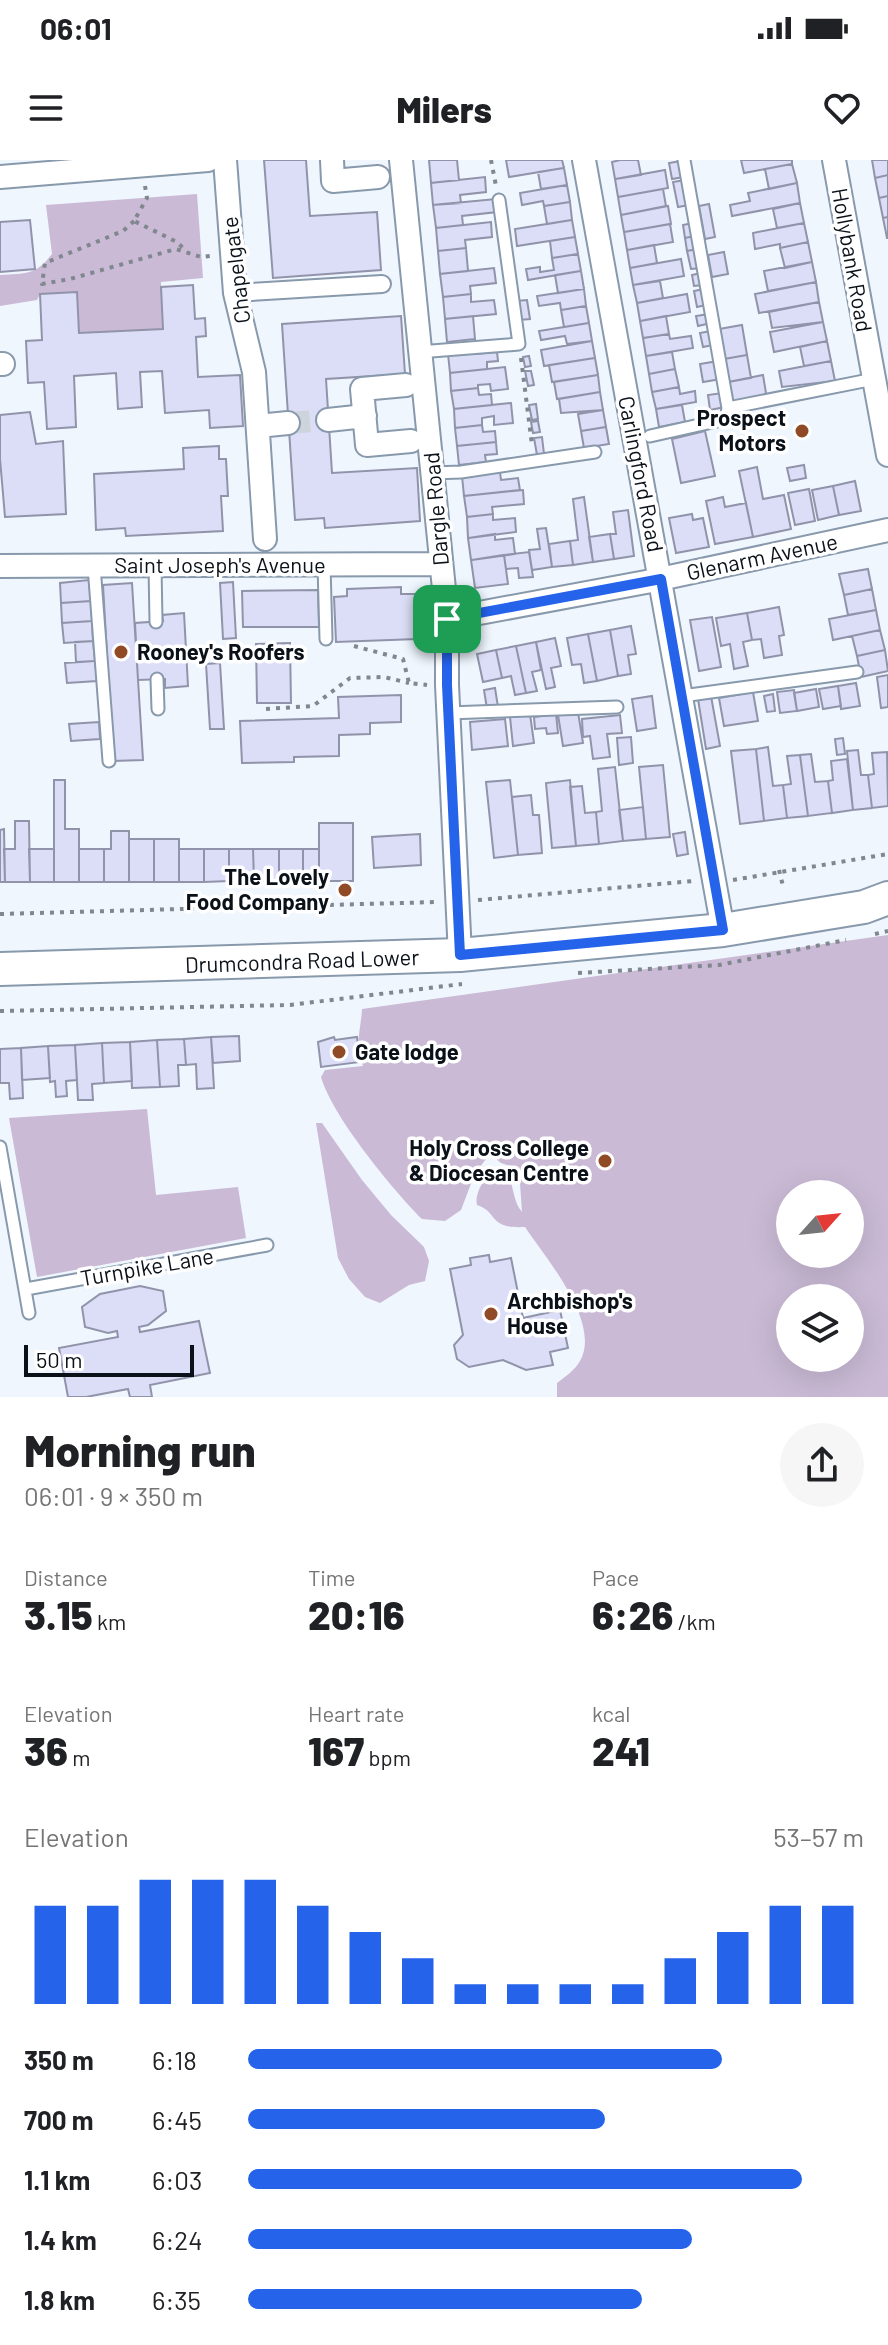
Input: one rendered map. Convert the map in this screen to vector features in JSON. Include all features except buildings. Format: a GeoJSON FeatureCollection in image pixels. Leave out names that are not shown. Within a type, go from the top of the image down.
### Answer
{"type":"FeatureCollection","features":[{"type":"Feature","properties":{"kind":"main road","name":"Drumcondra Road Lower"},"geometry":{"type":"LineString","coordinates":[[0,969],[460,955],[723,930],[864,907],[888,898]]}},
{"type":"Feature","properties":{"kind":"street"},"geometry":{"type":"LineString","coordinates":[[0,177],[208,160]]}},
{"type":"Feature","properties":{"kind":"street","name":"Chapelgate"},"geometry":{"type":"LineString","coordinates":[[225,160],[235,293],[254,372],[265,539]]}},
{"type":"Feature","properties":{"kind":"street"},"geometry":{"type":"LineString","coordinates":[[332,160],[333,181],[378,177]]}},
{"type":"Feature","properties":{"kind":"street","name":"Dargle Road"},"geometry":{"type":"LineString","coordinates":[[401,160],[447,619],[448,713],[460,955]]}},
{"type":"Feature","properties":{"kind":"street","name":"Carlingford Road"},"geometry":{"type":"LineString","coordinates":[[584,160],[723,930]]}},
{"type":"Feature","properties":{"kind":"street","name":"Hollybank Road"},"geometry":{"type":"LineString","coordinates":[[834,160],[888,455]]}},
{"type":"Feature","properties":{"kind":"street"},"geometry":{"type":"LineString","coordinates":[[235,293],[382,284]]}},
{"type":"Feature","properties":{"kind":"street"},"geometry":{"type":"LineString","coordinates":[[406,385],[362,389],[367,445],[411,441]]}},
{"type":"Feature","properties":{"kind":"street"},"geometry":{"type":"LineString","coordinates":[[328,420],[365,416]]}},
{"type":"Feature","properties":{"kind":"street"},"geometry":{"type":"LineString","coordinates":[[258,426],[288,423]]}},
{"type":"Feature","properties":{"kind":"street","name":"Glenarm Avenue"},"geometry":{"type":"LineString","coordinates":[[447,619],[661,579],[888,530]]}},
{"type":"Feature","properties":{"kind":"street","name":"Saint Joseph's Avenue"},"geometry":{"type":"LineString","coordinates":[[0,566],[440,564]]}},
{"type":"Feature","properties":{"kind":"lane"},"geometry":{"type":"LineString","coordinates":[[650,436],[726,419],[728,408],[684,160]]}},
{"type":"Feature","properties":{"kind":"lane"},"geometry":{"type":"LineString","coordinates":[[419,352],[519,344],[499,200]]}},
{"type":"Feature","properties":{"kind":"lane"},"geometry":{"type":"LineString","coordinates":[[728,408],[874,379]]}},
{"type":"Feature","properties":{"kind":"lane"},"geometry":{"type":"LineString","coordinates":[[433,473],[461,472],[595,452]]}},
{"type":"Feature","properties":{"kind":"lane"},"geometry":{"type":"LineString","coordinates":[[324,565],[326,639]]}},
{"type":"Feature","properties":{"kind":"lane"},"geometry":{"type":"LineString","coordinates":[[94,566],[109,761]]}},
{"type":"Feature","properties":{"kind":"lane"},"geometry":{"type":"LineString","coordinates":[[155,566],[156,622]]}},
{"type":"Feature","properties":{"kind":"lane"},"geometry":{"type":"LineString","coordinates":[[682,696],[857,672]]}},
{"type":"Feature","properties":{"kind":"lane"},"geometry":{"type":"LineString","coordinates":[[157,679],[158,709]]}},
{"type":"Feature","properties":{"kind":"lane"},"geometry":{"type":"LineString","coordinates":[[448,713],[617,707]]}},
{"type":"Feature","properties":{"kind":"lane"},"geometry":{"type":"LineString","coordinates":[[0,1147],[29,1313]]}},
{"type":"Feature","properties":{"kind":"lane","name":"Turnpike Lane"},"geometry":{"type":"LineString","coordinates":[[26,1289],[267,1245]]}},
{"type":"Feature","properties":{"kind":"path"},"geometry":{"type":"LineString","coordinates":[[491,160],[499,200]]}},
{"type":"Feature","properties":{"kind":"path"},"geometry":{"type":"LineString","coordinates":[[143,165],[147,198],[134,221],[123,231],[45,263],[42,284],[176,249],[201,257],[232,254]]}},
{"type":"Feature","properties":{"kind":"path"},"geometry":{"type":"LineString","coordinates":[[134,221],[177,242],[188,253]]}},
{"type":"Feature","properties":{"kind":"path"},"geometry":{"type":"LineString","coordinates":[[519,344],[534,459]]}},
{"type":"Feature","properties":{"kind":"path"},"geometry":{"type":"LineString","coordinates":[[354,646],[403,659],[409,683]]}},
{"type":"Feature","properties":{"kind":"path"},"geometry":{"type":"LineString","coordinates":[[266,709],[313,706],[350,678],[384,677],[428,685]]}},
{"type":"Feature","properties":{"kind":"path"},"geometry":{"type":"LineString","coordinates":[[779,870],[783,886]]}},
{"type":"Feature","properties":{"kind":"shaded area"},"geometry":{"type":"Polygon","coordinates":[[[197,194],[203,278],[161,282],[163,329],[79,333],[77,292],[40,294],[37,300],[0,306],[0,275],[35,270],[52,254],[46,205],[197,194]]]}},
{"type":"Feature","properties":{"kind":"shaded area","name":"Holy Cross College & Diocesan Centre"},"geometry":{"type":"Polygon","coordinates":[[[888,935],[888,1397],[557,1397],[557,1383],[578,1364],[585,1346],[584,1328],[578,1310],[525,1227],[499,1223],[477,1205],[477,1195],[484,1180],[494,1168],[503,1168],[522,1212],[519,1169],[501,1163],[490,1154],[475,1173],[461,1210],[445,1221],[422,1219],[350,1131],[337,1112],[321,1077],[325,1070],[363,1066],[358,1045],[362,1009],[888,935]]]}},
{"type":"Feature","properties":{"kind":"shaded area"},"geometry":{"type":"Polygon","coordinates":[[[147,1109],[156,1195],[238,1187],[246,1238],[37,1277],[9,1118],[147,1109]]]}},
{"type":"Feature","properties":{"kind":"shaded area"},"geometry":{"type":"Polygon","coordinates":[[[316,1123],[322,1123],[362,1180],[391,1215],[424,1247],[429,1261],[425,1281],[409,1285],[380,1303],[365,1297],[349,1279],[338,1258],[316,1123]]]}},
{"type":"Feature","properties":{"kind":"tunnel"},"geometry":{"type":"LineString","coordinates":[[288,423],[328,420]]}},
{"type":"Feature","properties":{"kind":"place","name":"Prospect Motors"},"geometry":{"type":"Point","coordinates":[802,431]}},
{"type":"Feature","properties":{"kind":"place","name":"Rooney's Roofers"},"geometry":{"type":"Point","coordinates":[121,652]}},
{"type":"Feature","properties":{"kind":"place","name":"The Lovely Food Company"},"geometry":{"type":"Point","coordinates":[345,890]}},
{"type":"Feature","properties":{"kind":"place","name":"Gate lodge"},"geometry":{"type":"Point","coordinates":[339,1052]}},
{"type":"Feature","properties":{"kind":"place","name":"Holy Cross College & Diocesan Centre"},"geometry":{"type":"Point","coordinates":[605,1161]}},
{"type":"Feature","properties":{"kind":"place","name":"Archbishop's House"},"geometry":{"type":"Point","coordinates":[491,1314]}},
{"type":"Feature","properties":{"kind":"route"},"geometry":{"type":"LineString","coordinates":[[661,579],[723,930],[460,955],[447,685],[447,619],[661,579]]}}]}
